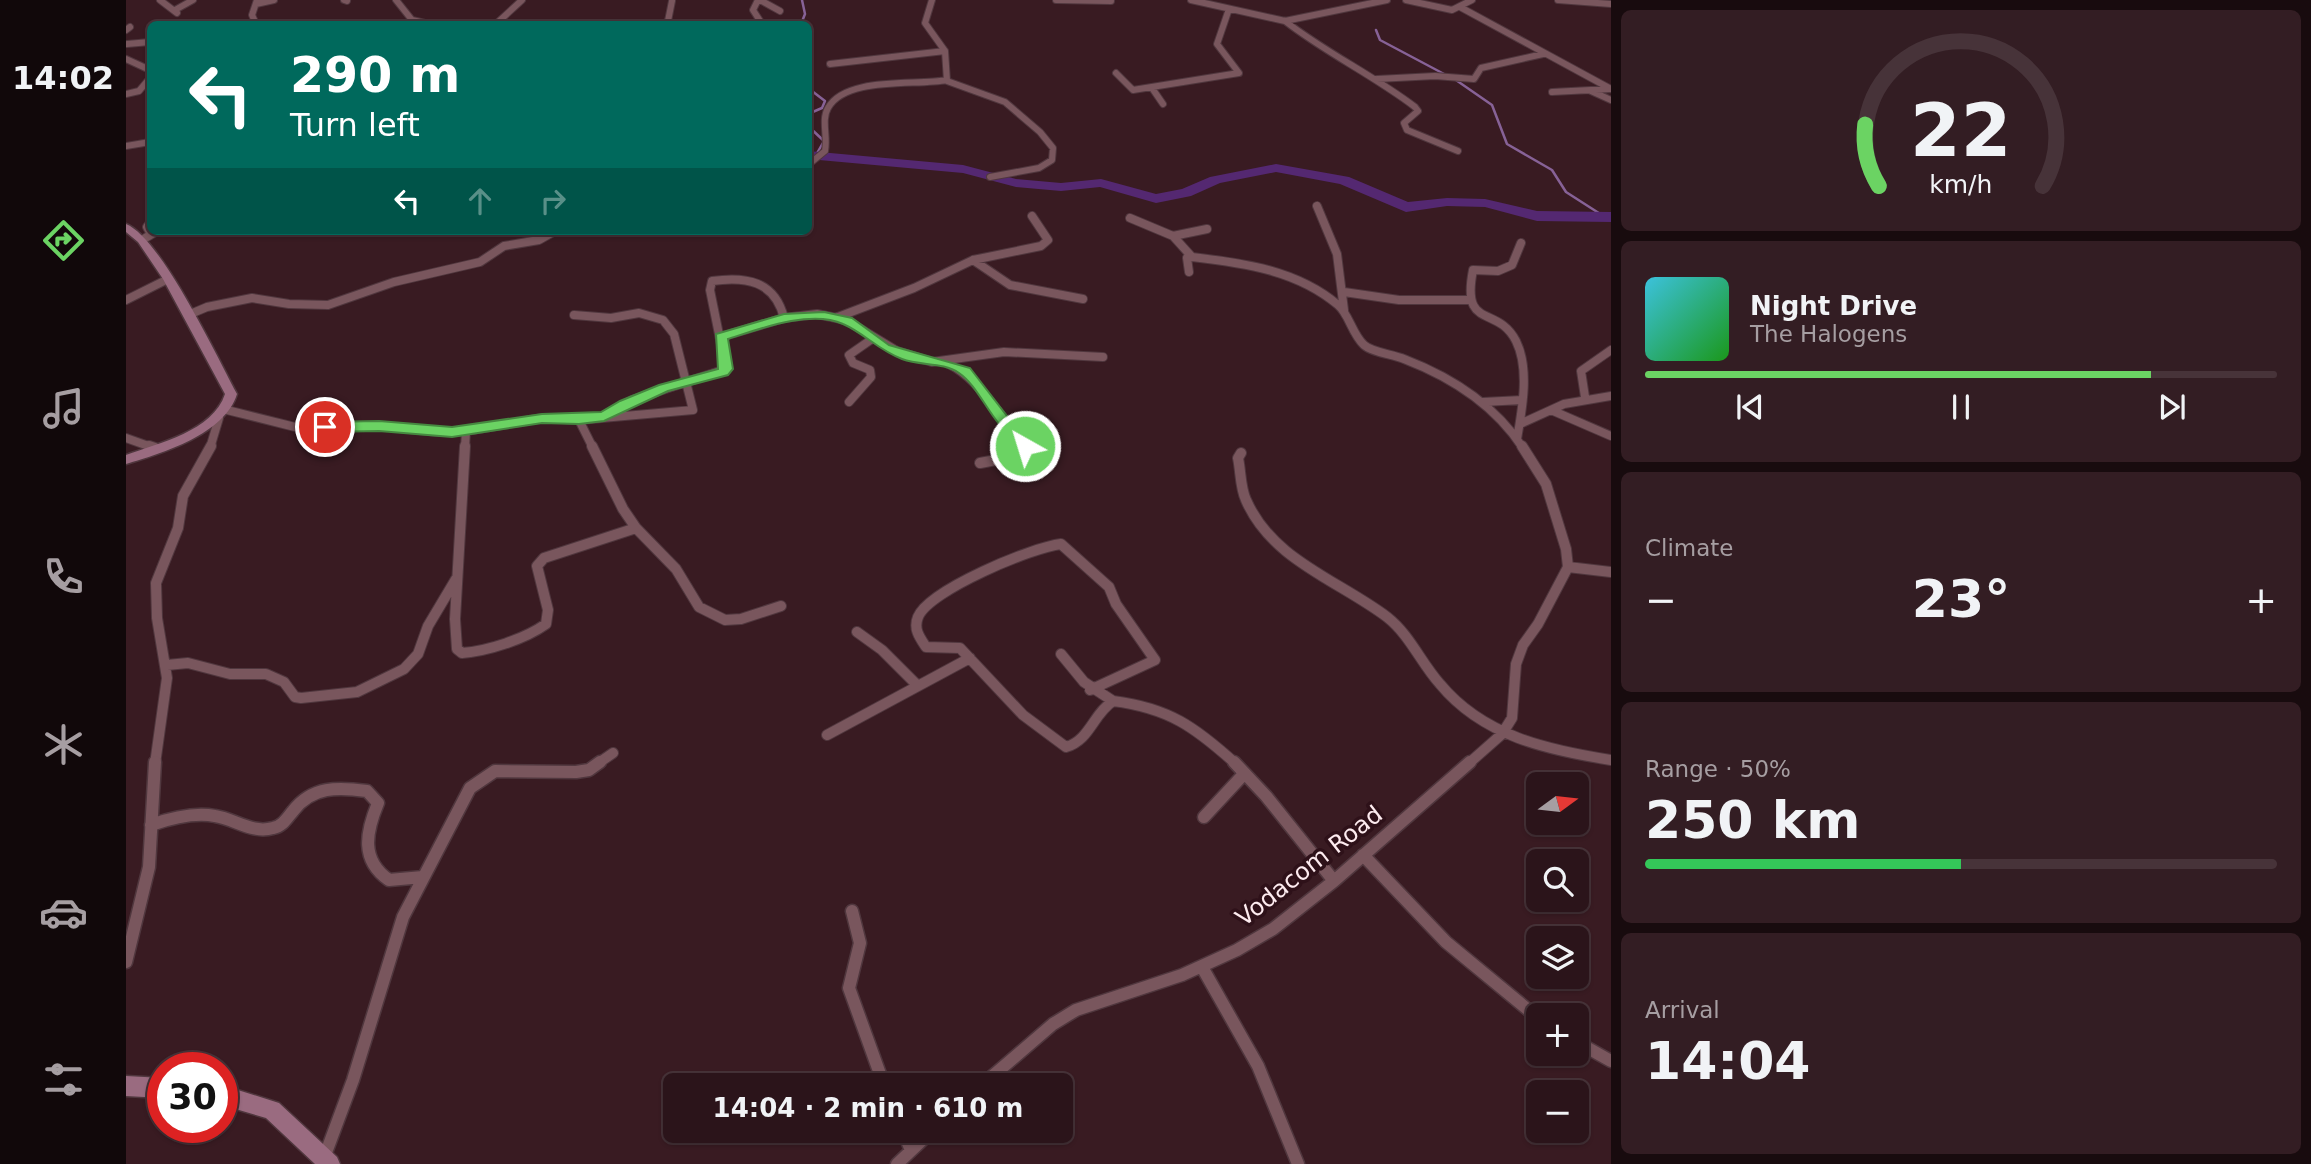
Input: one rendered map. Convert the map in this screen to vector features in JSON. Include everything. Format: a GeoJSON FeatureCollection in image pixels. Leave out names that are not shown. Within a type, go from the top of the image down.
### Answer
{"type":"FeatureCollection","features":[{"type":"Feature","properties":{"kind":"street"},"geometry":{"type":"LineString","coordinates":[[160,0],[176,11],[193,0]]}},
{"type":"Feature","properties":{"kind":"street"},"geometry":{"type":"LineString","coordinates":[[255,21],[252,15],[256,2],[274,0]]}},
{"type":"Feature","properties":{"kind":"street"},"geometry":{"type":"LineString","coordinates":[[396,0],[414,21]]}},
{"type":"Feature","properties":{"kind":"street"},"geometry":{"type":"LineString","coordinates":[[499,21],[522,0]]}},
{"type":"Feature","properties":{"kind":"street"},"geometry":{"type":"LineString","coordinates":[[760,21],[753,10],[759,0],[780,11]]}},
{"type":"Feature","properties":{"kind":"street"},"geometry":{"type":"LineString","coordinates":[[932,0],[925,23],[944,51],[947,80]]}},
{"type":"Feature","properties":{"kind":"street"},"geometry":{"type":"LineString","coordinates":[[1056,0],[1094,3],[1111,1]]}},
{"type":"Feature","properties":{"kind":"street"},"geometry":{"type":"LineString","coordinates":[[1191,0],[1285,21],[1382,1]]}},
{"type":"Feature","properties":{"kind":"street"},"geometry":{"type":"LineString","coordinates":[[1406,0],[1448,10],[1472,0]]}},
{"type":"Feature","properties":{"kind":"street"},"geometry":{"type":"LineString","coordinates":[[1558,0],[1611,4]]}},
{"type":"Feature","properties":{"kind":"street"},"geometry":{"type":"LineString","coordinates":[[667,21],[672,1]]}},
{"type":"Feature","properties":{"kind":"street"},"geometry":{"type":"LineString","coordinates":[[1460,7],[1611,89]]}},
{"type":"Feature","properties":{"kind":"street"},"geometry":{"type":"LineString","coordinates":[[1116,73],[1133,90],[1238,73],[1217,44],[1229,9]]}},
{"type":"Feature","properties":{"kind":"street"},"geometry":{"type":"LineString","coordinates":[[1285,21],[1318,47],[1375,80],[1417,109],[1404,123],[1407,130],[1458,151]]}},
{"type":"Feature","properties":{"kind":"street"},"geometry":{"type":"LineString","coordinates":[[126,43],[147,42]]}},
{"type":"Feature","properties":{"kind":"street"},"geometry":{"type":"LineString","coordinates":[[830,64],[944,51]]}},
{"type":"Feature","properties":{"kind":"street"},"geometry":{"type":"LineString","coordinates":[[1375,80],[1435,76],[1474,79],[1481,68],[1543,54]]}},
{"type":"Feature","properties":{"kind":"street"},"geometry":{"type":"LineString","coordinates":[[126,59],[147,68]]}},
{"type":"Feature","properties":{"kind":"street"},"geometry":{"type":"LineString","coordinates":[[812,162],[825,151],[827,112],[842,94],[874,85],[924,86],[947,80],[1005,102],[1054,148],[1052,160],[1042,167],[990,177]]}},
{"type":"Feature","properties":{"kind":"street"},"geometry":{"type":"LineString","coordinates":[[126,94],[139,91],[147,82]]}},
{"type":"Feature","properties":{"kind":"street"},"geometry":{"type":"LineString","coordinates":[[1152,88],[1163,104]]}},
{"type":"Feature","properties":{"kind":"street"},"geometry":{"type":"LineString","coordinates":[[1581,89],[1611,100]]}},
{"type":"Feature","properties":{"kind":"street"},"geometry":{"type":"LineString","coordinates":[[1552,92],[1611,89]]}},
{"type":"Feature","properties":{"kind":"street"},"geometry":{"type":"LineString","coordinates":[[126,146],[147,142]]}},
{"type":"Feature","properties":{"kind":"street"},"geometry":{"type":"LineString","coordinates":[[1317,206],[1337,254],[1348,324],[1365,346],[1420,365],[1451,380],[1483,402],[1517,439],[1546,484],[1563,539],[1568,567],[1538,624],[1523,645],[1516,664],[1512,718],[1502,734]]}},
{"type":"Feature","properties":{"kind":"street"},"geometry":{"type":"LineString","coordinates":[[721,337],[784,318],[838,317],[914,288],[973,260],[1046,243],[1048,240],[1043,228],[1032,216]]}},
{"type":"Feature","properties":{"kind":"street"},"geometry":{"type":"LineString","coordinates":[[1130,218],[1172,236],[1192,257]]}},
{"type":"Feature","properties":{"kind":"street"},"geometry":{"type":"LineString","coordinates":[[126,227],[147,234]]}},
{"type":"Feature","properties":{"kind":"street"},"geometry":{"type":"LineString","coordinates":[[1172,236],[1207,229]]}},
{"type":"Feature","properties":{"kind":"street"},"geometry":{"type":"LineString","coordinates":[[126,962],[149,867],[152,787],[167,665],[157,618],[156,583],[175,537],[183,496],[210,448],[231,400],[230,391],[167,279],[150,235]]}},
{"type":"Feature","properties":{"kind":"street"},"geometry":{"type":"LineString","coordinates":[[188,315],[207,307],[252,298],[289,304],[328,305],[394,282],[480,262],[504,246],[539,240],[548,235]]}},
{"type":"Feature","properties":{"kind":"street"},"geometry":{"type":"LineString","coordinates":[[1468,300],[1473,270],[1499,271],[1512,265],[1521,243]]}},
{"type":"Feature","properties":{"kind":"street"},"geometry":{"type":"LineString","coordinates":[[1189,272],[1187,258],[1240,261],[1299,281],[1344,310]]}},
{"type":"Feature","properties":{"kind":"street"},"geometry":{"type":"LineString","coordinates":[[973,260],[1010,285],[1083,299]]}},
{"type":"Feature","properties":{"kind":"street"},"geometry":{"type":"LineString","coordinates":[[126,300],[167,279]]}},
{"type":"Feature","properties":{"kind":"street"},"geometry":{"type":"LineString","coordinates":[[604,416],[632,400],[726,369],[710,290],[712,281],[747,280],[769,291],[778,298],[784,318]]}},
{"type":"Feature","properties":{"kind":"street"},"geometry":{"type":"LineString","coordinates":[[126,309],[144,292]]}},
{"type":"Feature","properties":{"kind":"street"},"geometry":{"type":"LineString","coordinates":[[1344,292],[1399,300],[1468,300],[1508,331],[1518,344],[1522,400],[1517,439]]}},
{"type":"Feature","properties":{"kind":"street"},"geometry":{"type":"LineString","coordinates":[[126,460],[223,414],[295,427],[371,426],[466,431],[542,418],[579,420],[693,410],[683,381],[674,334],[663,320],[639,313],[611,318],[574,315]]}},
{"type":"Feature","properties":{"kind":"street"},"geometry":{"type":"LineString","coordinates":[[838,317],[872,339],[911,358],[945,362],[965,371],[1009,429],[1026,440],[1025,446],[1017,455],[980,463]]}},
{"type":"Feature","properties":{"kind":"street"},"geometry":{"type":"LineString","coordinates":[[849,402],[871,377],[870,370],[853,363],[849,355],[872,339]]}},
{"type":"Feature","properties":{"kind":"street"},"geometry":{"type":"LineString","coordinates":[[1585,397],[1581,371],[1611,350]]}},
{"type":"Feature","properties":{"kind":"street"},"geometry":{"type":"LineString","coordinates":[[945,362],[988,353],[1103,357]]}},
{"type":"Feature","properties":{"kind":"street"},"geometry":{"type":"LineString","coordinates":[[1520,424],[1563,402],[1585,397],[1611,396]]}},
{"type":"Feature","properties":{"kind":"street"},"geometry":{"type":"LineString","coordinates":[[1483,402],[1522,400]]}},
{"type":"Feature","properties":{"kind":"street"},"geometry":{"type":"LineString","coordinates":[[1551,410],[1611,436]]}},
{"type":"Feature","properties":{"kind":"street"},"geometry":{"type":"LineString","coordinates":[[579,420],[608,482],[636,528],[676,569],[699,607],[714,617],[725,620],[741,619],[781,606]]}},
{"type":"Feature","properties":{"kind":"street"},"geometry":{"type":"LineString","coordinates":[[466,431],[456,579],[457,649],[462,653],[480,652],[508,640],[527,637],[546,624],[548,610],[537,566],[544,558],[636,528]]}},
{"type":"Feature","properties":{"kind":"street"},"geometry":{"type":"LineString","coordinates":[[126,438],[155,448]]}},
{"type":"Feature","properties":{"kind":"street"},"geometry":{"type":"LineString","coordinates":[[1241,453],[1238,458],[1247,501],[1279,547],[1326,580],[1387,617],[1456,702],[1502,734],[1538,746],[1611,760]]}},
{"type":"Feature","properties":{"kind":"street"},"geometry":{"type":"LineString","coordinates":[[1090,690],[1155,660],[1116,604],[1109,587],[1061,544],[970,577],[942,592],[924,608],[918,622],[922,643],[932,649],[956,646],[1053,741],[1066,747],[1083,740],[1102,709],[1114,701]]}},
{"type":"Feature","properties":{"kind":"street"},"geometry":{"type":"LineString","coordinates":[[1568,567],[1611,572]]}},
{"type":"Feature","properties":{"kind":"street"},"geometry":{"type":"LineString","coordinates":[[167,665],[188,663],[230,674],[266,674],[284,682],[295,697],[301,698],[357,692],[393,676],[414,661],[428,626],[456,579]]}},
{"type":"Feature","properties":{"kind":"street"},"geometry":{"type":"LineString","coordinates":[[857,632],[882,650],[918,686]]}},
{"type":"Feature","properties":{"kind":"street"},"geometry":{"type":"LineString","coordinates":[[1061,654],[1090,690],[1114,701],[1150,705],[1174,714],[1186,722],[1244,775],[1334,881]]}},
{"type":"Feature","properties":{"kind":"street"},"geometry":{"type":"LineString","coordinates":[[827,735],[900,699],[918,686],[970,659]]}},
{"type":"Feature","properties":{"kind":"street","name":"Vodacom Road"},"geometry":{"type":"LineString","coordinates":[[996,1073],[1053,1024],[1076,1010],[1202,967],[1272,929],[1334,881],[1502,734]]}},
{"type":"Feature","properties":{"kind":"street"},"geometry":{"type":"LineString","coordinates":[[238,1100],[272,1110],[327,1161],[403,917],[470,788],[481,778],[502,770],[589,770],[613,753]]}},
{"type":"Feature","properties":{"kind":"street"},"geometry":{"type":"LineString","coordinates":[[1204,817],[1244,775]]}},
{"type":"Feature","properties":{"kind":"street"},"geometry":{"type":"LineString","coordinates":[[151,824],[172,818],[211,815],[256,830],[274,829],[287,821],[304,798],[321,788],[367,792],[372,793],[378,803],[366,839],[374,868],[389,880],[423,877]]}},
{"type":"Feature","properties":{"kind":"street"},"geometry":{"type":"LineString","coordinates":[[1363,855],[1441,941],[1471,968],[1526,1009]]}},
{"type":"Feature","properties":{"kind":"street"},"geometry":{"type":"LineString","coordinates":[[852,911],[860,943],[849,978],[849,988],[880,1073]]}},
{"type":"Feature","properties":{"kind":"street"},"geometry":{"type":"LineString","coordinates":[[1202,967],[1258,1066],[1297,1164]]}},
{"type":"Feature","properties":{"kind":"street"},"geometry":{"type":"LineString","coordinates":[[1589,1049],[1611,1061]]}},
{"type":"Feature","properties":{"kind":"street"},"geometry":{"type":"LineString","coordinates":[[126,1086],[147,1087]]}},
{"type":"Feature","properties":{"kind":"street"},"geometry":{"type":"LineString","coordinates":[[908,1143],[911,1150]]}},
{"type":"Feature","properties":{"kind":"street"},"geometry":{"type":"LineString","coordinates":[[897,1164],[919,1143]]}},
{"type":"Feature","properties":{"kind":"waterway"},"geometry":{"type":"LineString","coordinates":[[802,0],[805,14],[802,21]]}},
{"type":"Feature","properties":{"kind":"waterway"},"geometry":{"type":"LineString","coordinates":[[1376,30],[1380,40],[1446,75]]}},
{"type":"Feature","properties":{"kind":"waterway"},"geometry":{"type":"LineString","coordinates":[[1453,78],[1492,105],[1507,144],[1552,170],[1566,192],[1605,217]]}},
{"type":"Feature","properties":{"kind":"waterway"},"geometry":{"type":"LineString","coordinates":[[812,91],[825,101],[822,108],[812,112]]}},
{"type":"Feature","properties":{"kind":"waterway"},"geometry":{"type":"LineString","coordinates":[[812,130],[824,141],[816,155]]}},
{"type":"Feature","properties":{"kind":"waterway"},"geometry":{"type":"LineString","coordinates":[[812,155],[963,169],[1016,183],[1061,187],[1101,183],[1156,199],[1186,193],[1215,180],[1276,168],[1344,180],[1406,207],[1447,202],[1485,203],[1537,216],[1611,217]]}},
{"type":"Feature","properties":{"kind":"route"},"geometry":{"type":"LineString","coordinates":[[325,427],[379,426],[452,432],[542,418],[579,420],[604,416],[624,404],[664,388],[723,372],[726,369],[721,337],[769,321],[824,315],[847,321],[884,347],[911,358],[945,362],[965,371],[981,387],[1009,429],[1026,440],[1025,446]]}}]}
